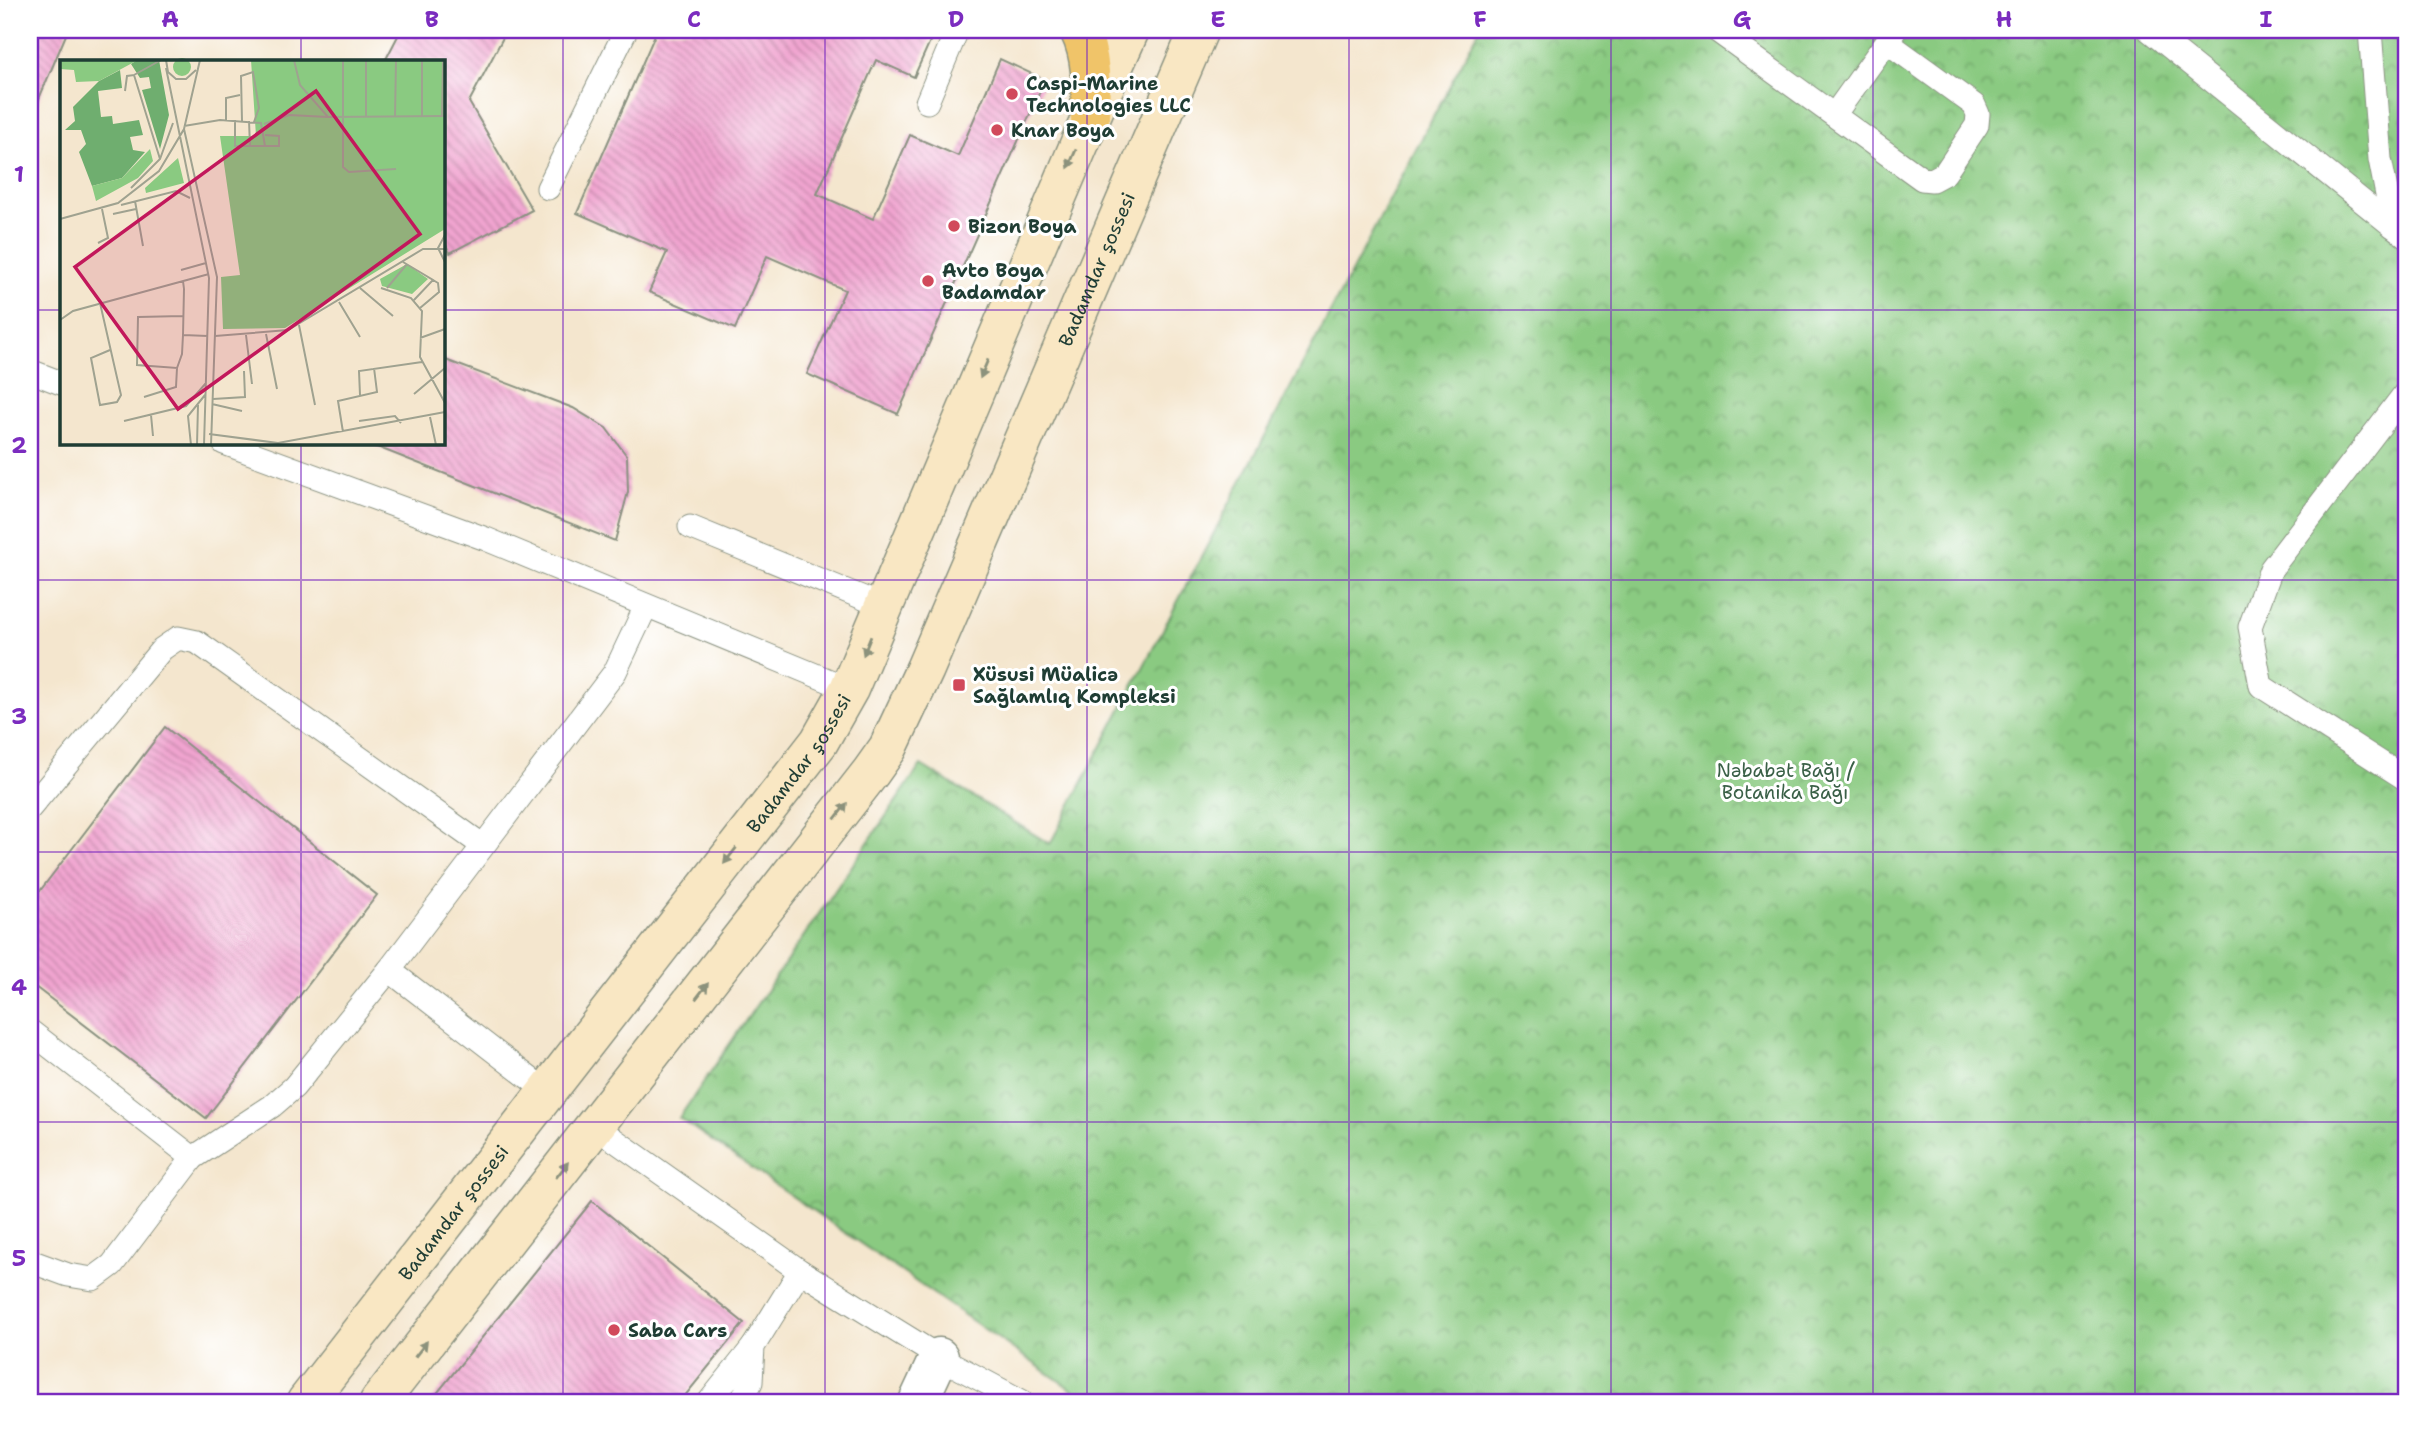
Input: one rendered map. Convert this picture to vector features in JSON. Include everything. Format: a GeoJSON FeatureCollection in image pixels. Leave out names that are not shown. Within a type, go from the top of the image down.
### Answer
{"type":"FeatureCollection","features":[{"type":"Feature","properties":{"kind":"main road"},"geometry":{"type":"LineString","coordinates":[[1079,30],[1085,42],[1090,65],[1090,118]]}},
{"type":"Feature","properties":{"kind":"main road","name":"Badamdar şossesi"},"geometry":{"type":"LineString","coordinates":[[302,1399],[820,742],[849,689],[1090,118],[1130,30]]}},
{"type":"Feature","properties":{"kind":"main road","name":"Badamdar şossesi"},"geometry":{"type":"LineString","coordinates":[[379,1402],[596,1127],[888,748],[906,714],[1199,30]]}},
{"type":"Feature","properties":{"kind":"main road"},"geometry":{"type":"LineString","coordinates":[[849,689],[906,714]]}},
{"type":"Feature","properties":{"kind":"main road"},"geometry":{"type":"LineString","coordinates":[[546,1091],[596,1127]]}},
{"type":"Feature","properties":{"kind":"street"},"geometry":{"type":"LineString","coordinates":[[918,1402],[939,1357]]}},
{"type":"Feature","properties":{"kind":"lane"},"geometry":{"type":"LineString","coordinates":[[548,188],[626,30]]}},
{"type":"Feature","properties":{"kind":"lane"},"geometry":{"type":"LineString","coordinates":[[927,102],[957,30]]}},
{"type":"Feature","properties":{"kind":"lane"},"geometry":{"type":"LineString","coordinates":[[2150,30],[2400,231]]}},
{"type":"Feature","properties":{"kind":"lane"},"geometry":{"type":"LineString","coordinates":[[2370,30],[2380,159],[2400,231]]}},
{"type":"Feature","properties":{"kind":"lane"},"geometry":{"type":"LineString","coordinates":[[1730,34],[1834,115],[1922,179],[1932,180],[1945,173],[1977,125],[1979,114],[1974,105],[1891,36],[1834,115]]}},
{"type":"Feature","properties":{"kind":"lane"},"geometry":{"type":"LineString","coordinates":[[30,371],[60,383]]}},
{"type":"Feature","properties":{"kind":"lane"},"geometry":{"type":"LineString","coordinates":[[2406,392],[2271,569],[2250,627],[2261,686],[2406,779]]}},
{"type":"Feature","properties":{"kind":"lane"},"geometry":{"type":"LineString","coordinates":[[227,444],[486,539],[849,689]]}},
{"type":"Feature","properties":{"kind":"lane"},"geometry":{"type":"LineString","coordinates":[[690,527],[883,606]]}},
{"type":"Feature","properties":{"kind":"lane"},"geometry":{"type":"LineString","coordinates":[[30,1261],[68,1275],[93,1279],[112,1265],[193,1158],[272,1106],[294,1087],[389,970],[615,672],[646,606]]}},
{"type":"Feature","properties":{"kind":"lane"},"geometry":{"type":"LineString","coordinates":[[30,808],[162,649],[178,638],[197,642],[482,845]]}},
{"type":"Feature","properties":{"kind":"lane"},"geometry":{"type":"LineString","coordinates":[[389,970],[546,1091]]}},
{"type":"Feature","properties":{"kind":"lane"},"geometry":{"type":"LineString","coordinates":[[30,1031],[193,1158]]}},
{"type":"Feature","properties":{"kind":"lane"},"geometry":{"type":"LineString","coordinates":[[596,1127],[800,1271],[939,1357],[1023,1402]]}},
{"type":"Feature","properties":{"kind":"lane"},"geometry":{"type":"LineString","coordinates":[[709,1402],[753,1347],[800,1271]]}},
{"type":"Feature","properties":{"kind":"lane"},"geometry":{"type":"LineString","coordinates":[[741,1402],[751,1382],[753,1347]]}},
{"type":"Feature","properties":{"kind":"green space","name":"Nəbabət Bağı / Botanika Bağı"},"geometry":{"type":"Polygon","coordinates":[[[1479,30],[2406,30],[2406,1402],[1090,1402],[679,1118],[921,765],[1050,844],[1479,30]]]}},
{"type":"Feature","properties":{"kind":"building"},"geometry":{"type":"Polygon","coordinates":[[[30,30],[68,30],[30,120],[30,30]]]}},
{"type":"Feature","properties":{"kind":"building"},"geometry":{"type":"Polygon","coordinates":[[[401,30],[507,30],[469,102],[532,210],[450,253],[444,241],[444,60],[386,60],[401,30]]]}},
{"type":"Feature","properties":{"kind":"building"},"geometry":{"type":"Polygon","coordinates":[[[657,30],[935,30],[914,77],[876,60],[817,194],[873,219],[910,135],[958,156],[1000,59],[1045,80],[898,414],[807,374],[845,290],[767,256],[735,329],[649,292],[667,252],[577,213],[657,30]]]}},
{"type":"Feature","properties":{"kind":"building"},"geometry":{"type":"Polygon","coordinates":[[[444,359],[573,408],[606,428],[627,456],[628,492],[615,541],[370,444],[444,444],[444,359]]]}},
{"type":"Feature","properties":{"kind":"building"},"geometry":{"type":"Polygon","coordinates":[[[165,727],[377,895],[206,1118],[30,983],[30,904],[165,727]]]}},
{"type":"Feature","properties":{"kind":"building"},"geometry":{"type":"Polygon","coordinates":[[[592,1201],[744,1323],[680,1402],[430,1402],[592,1201]]]}},
{"type":"Feature","properties":{"kind":"place","name":"Caspi-Marine Technologies LLC"},"geometry":{"type":"Point","coordinates":[1012,94]}},
{"type":"Feature","properties":{"kind":"place","name":"Knar Boya"},"geometry":{"type":"Point","coordinates":[997,130]}},
{"type":"Feature","properties":{"kind":"place","name":"Bizon Boya"},"geometry":{"type":"Point","coordinates":[954,226]}},
{"type":"Feature","properties":{"kind":"place","name":"Avto Boya Badamdar"},"geometry":{"type":"Point","coordinates":[928,281]}},
{"type":"Feature","properties":{"kind":"place","name":"Xüsusi Müalicə Sağlamlıq Kompleksi"},"geometry":{"type":"Point","coordinates":[959,685]}},
{"type":"Feature","properties":{"kind":"place","name":"Saba Cars"},"geometry":{"type":"Point","coordinates":[614,1330]}}]}
